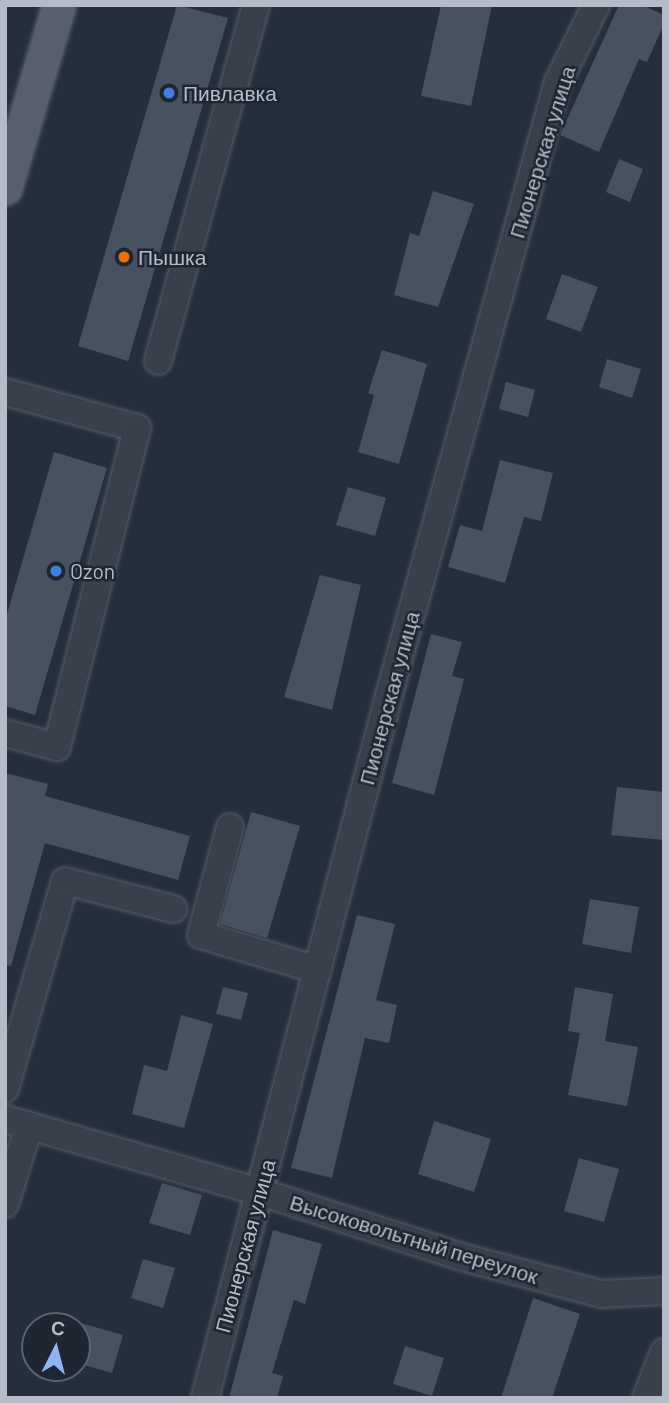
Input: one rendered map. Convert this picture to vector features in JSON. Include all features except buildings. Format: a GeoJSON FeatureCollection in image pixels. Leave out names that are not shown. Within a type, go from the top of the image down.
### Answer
{"type":"FeatureCollection","features":[{"type":"Feature","properties":{"kind":"main road"},"geometry":{"type":"LineString","coordinates":[[5,188],[59,5]]}},
{"type":"Feature","properties":{"kind":"street"},"geometry":{"type":"LineString","coordinates":[[158,361],[256,5]]}},
{"type":"Feature","properties":{"kind":"street","name":"Пионерская улица"},"geometry":{"type":"LineString","coordinates":[[205,1398],[558,82],[596,5]]}},
{"type":"Feature","properties":{"kind":"street"},"geometry":{"type":"LineString","coordinates":[[5,392],[137,428],[57,747],[5,733]]}},
{"type":"Feature","properties":{"kind":"street"},"geometry":{"type":"LineString","coordinates":[[230,827],[201,935],[318,970]]}},
{"type":"Feature","properties":{"kind":"street"},"geometry":{"type":"LineString","coordinates":[[5,1089],[65,881],[173,909]]}},
{"type":"Feature","properties":{"kind":"street"},"geometry":{"type":"LineString","coordinates":[[5,1203],[17,1122]]}},
{"type":"Feature","properties":{"kind":"street","name":"Высоковольтный переулок"},"geometry":{"type":"LineString","coordinates":[[17,1122],[260,1192],[463,1257],[601,1294],[664,1292]]}},
{"type":"Feature","properties":{"kind":"street"},"geometry":{"type":"LineString","coordinates":[[646,1398],[664,1352]]}},
{"type":"Feature","properties":{"kind":"place","name":"Пивлавка"},"geometry":{"type":"Point","coordinates":[169,93]}},
{"type":"Feature","properties":{"kind":"place","name":"Пышка"},"geometry":{"type":"Point","coordinates":[124,257]}},
{"type":"Feature","properties":{"kind":"place","name":"Ozon"},"geometry":{"type":"Point","coordinates":[56,571]}}]}
